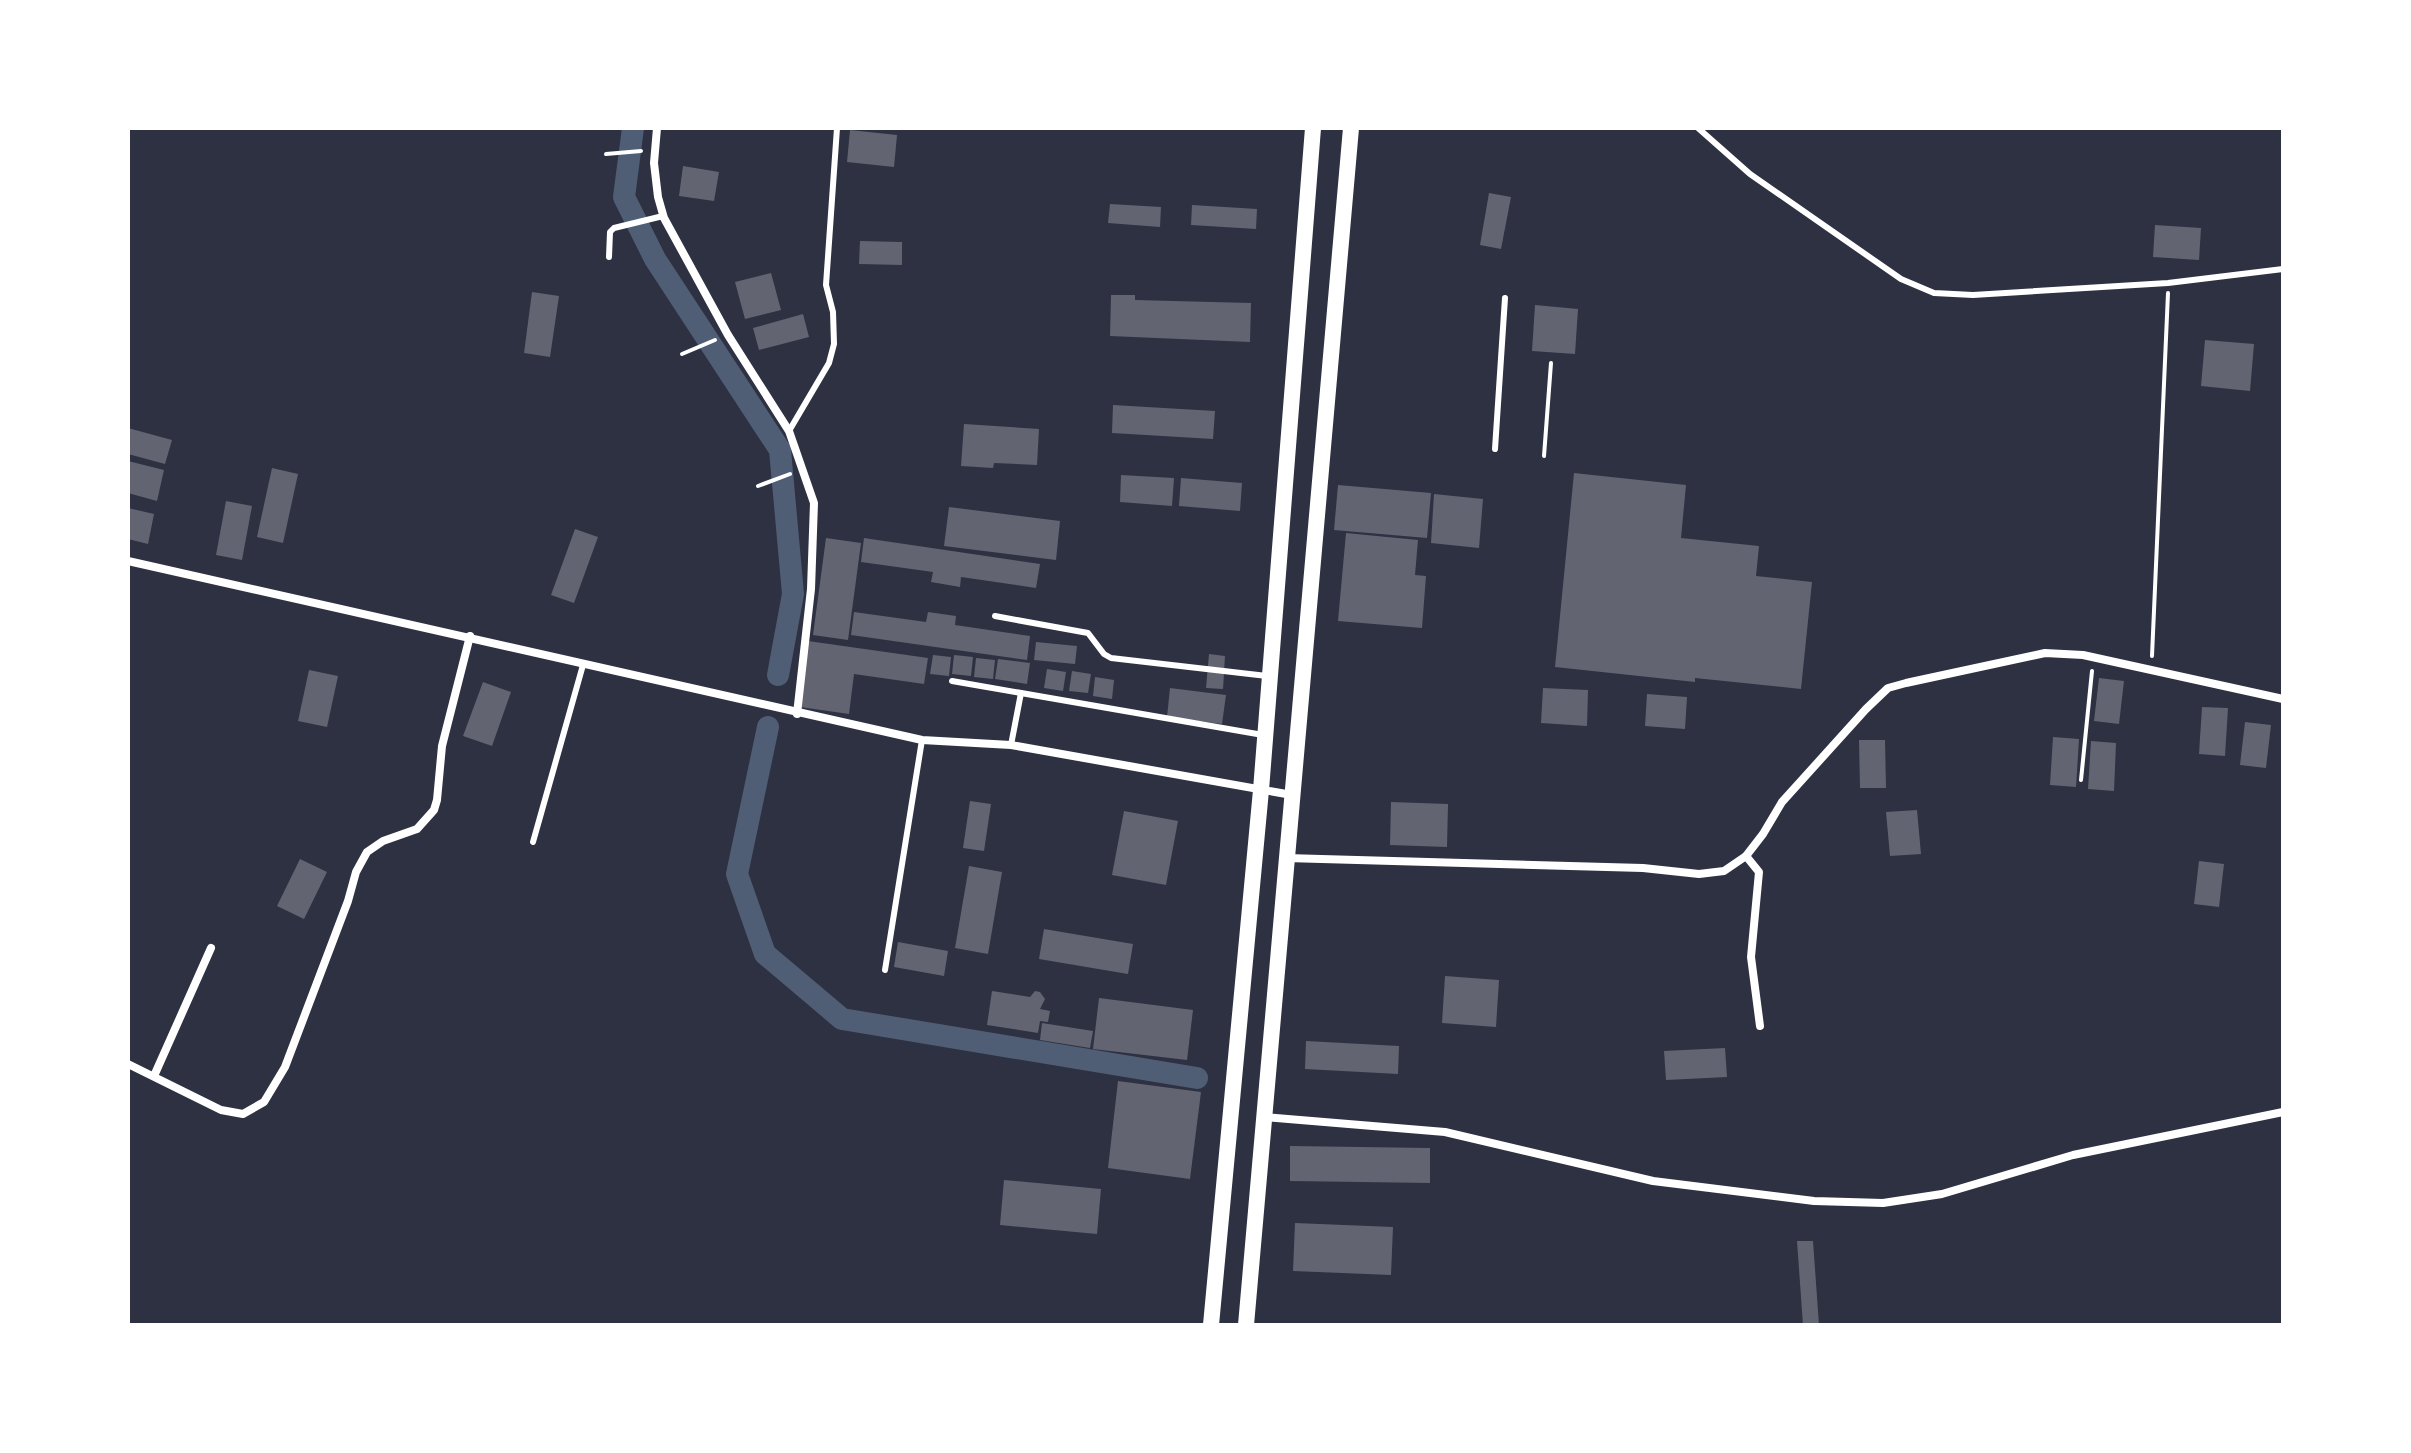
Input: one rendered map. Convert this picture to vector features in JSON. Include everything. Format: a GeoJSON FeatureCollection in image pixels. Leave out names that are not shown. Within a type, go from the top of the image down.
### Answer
{"type":"FeatureCollection","features":[{"type":"Feature","properties":{"kind":"main road"},"geometry":{"type":"LineString","coordinates":[[1211,1325],[1261,790],[1313,128]]}},
{"type":"Feature","properties":{"kind":"main road"},"geometry":{"type":"LineString","coordinates":[[1246,1325],[1351,128]]}},
{"type":"Feature","properties":{"kind":"street"},"geometry":{"type":"LineString","coordinates":[[657,128],[657,185],[663,216],[728,335],[789,431],[814,503],[811,589],[797,714]]}},
{"type":"Feature","properties":{"kind":"street"},"geometry":{"type":"LineString","coordinates":[[128,561],[922,740],[1011,745],[1292,795]]}},
{"type":"Feature","properties":{"kind":"street"},"geometry":{"type":"LineString","coordinates":[[128,1064],[221,1110],[243,1114],[264,1102],[285,1067],[348,901],[356,872],[367,852],[383,841],[417,829],[434,810],[442,746],[470,636]]}},
{"type":"Feature","properties":{"kind":"street"},"geometry":{"type":"LineString","coordinates":[[1286,858],[1643,868],[1699,874],[1724,871],[1746,856],[1782,802],[1888,688],[2045,653],[2093,657],[2283,699]]}},
{"type":"Feature","properties":{"kind":"street"},"geometry":{"type":"LineString","coordinates":[[1746,856],[1759,872],[1751,957],[1760,1026]]}},
{"type":"Feature","properties":{"kind":"street"},"geometry":{"type":"LineString","coordinates":[[154,1076],[211,948]]}},
{"type":"Feature","properties":{"kind":"street"},"geometry":{"type":"LineString","coordinates":[[1265,1117],[1445,1132],[1653,1181],[1814,1201],[1883,1203],[1942,1194],[2073,1155],[2283,1112]]}},
{"type":"Feature","properties":{"kind":"lane"},"geometry":{"type":"LineString","coordinates":[[789,431],[829,363],[834,344],[833,312],[826,285],[837,128]]}},
{"type":"Feature","properties":{"kind":"lane"},"geometry":{"type":"LineString","coordinates":[[1698,128],[1750,174],[1901,279],[1934,293],[1973,295],[2168,283],[2283,269]]}},
{"type":"Feature","properties":{"kind":"lane"},"geometry":{"type":"LineString","coordinates":[[609,257],[610,232],[620,225],[663,216]]}},
{"type":"Feature","properties":{"kind":"lane"},"geometry":{"type":"LineString","coordinates":[[1495,449],[1505,298]]}},
{"type":"Feature","properties":{"kind":"lane"},"geometry":{"type":"LineString","coordinates":[[995,616],[1088,633],[1104,654],[1111,658],[1270,676]]}},
{"type":"Feature","properties":{"kind":"lane"},"geometry":{"type":"LineString","coordinates":[[533,842],[583,665]]}},
{"type":"Feature","properties":{"kind":"lane"},"geometry":{"type":"LineString","coordinates":[[952,681],[1265,735]]}},
{"type":"Feature","properties":{"kind":"lane"},"geometry":{"type":"LineString","coordinates":[[1011,745],[1021,693]]}},
{"type":"Feature","properties":{"kind":"lane"},"geometry":{"type":"LineString","coordinates":[[885,970],[922,740]]}},
{"type":"Feature","properties":{"kind":"path"},"geometry":{"type":"LineString","coordinates":[[606,154],[655,150]]}},
{"type":"Feature","properties":{"kind":"path"},"geometry":{"type":"LineString","coordinates":[[2151,670],[2168,283]]}},
{"type":"Feature","properties":{"kind":"path"},"geometry":{"type":"LineString","coordinates":[[682,354],[728,335]]}},
{"type":"Feature","properties":{"kind":"path"},"geometry":{"type":"LineString","coordinates":[[1544,456],[1551,363]]}},
{"type":"Feature","properties":{"kind":"path"},"geometry":{"type":"LineString","coordinates":[[758,486],[803,468]]}},
{"type":"Feature","properties":{"kind":"path"},"geometry":{"type":"LineString","coordinates":[[2081,780],[2093,657]]}},
{"type":"Feature","properties":{"kind":"building"},"geometry":{"type":"Polygon","coordinates":[[[850,130],[897,135],[894,167],[847,162],[850,130]]]}},
{"type":"Feature","properties":{"kind":"building"},"geometry":{"type":"Polygon","coordinates":[[[683,166],[719,172],[714,201],[679,196],[683,166]]]}},
{"type":"Feature","properties":{"kind":"building"},"geometry":{"type":"Polygon","coordinates":[[[1489,193],[1511,197],[1501,249],[1480,245],[1489,193]]]}},
{"type":"Feature","properties":{"kind":"building"},"geometry":{"type":"Polygon","coordinates":[[[1110,204],[1161,207],[1160,227],[1108,223],[1110,204]]]}},
{"type":"Feature","properties":{"kind":"building"},"geometry":{"type":"Polygon","coordinates":[[[1192,205],[1257,209],[1256,229],[1191,225],[1192,205]]]}},
{"type":"Feature","properties":{"kind":"building"},"geometry":{"type":"Polygon","coordinates":[[[2155,225],[2201,228],[2199,260],[2153,257],[2155,225]]]}},
{"type":"Feature","properties":{"kind":"building"},"geometry":{"type":"Polygon","coordinates":[[[860,241],[902,242],[902,265],[859,264],[860,241]]]}},
{"type":"Feature","properties":{"kind":"building"},"geometry":{"type":"Polygon","coordinates":[[[771,273],[781,310],[745,319],[735,282],[771,273]]]}},
{"type":"Feature","properties":{"kind":"building"},"geometry":{"type":"Polygon","coordinates":[[[532,292],[559,296],[550,357],[524,353],[532,292]]]}},
{"type":"Feature","properties":{"kind":"building"},"geometry":{"type":"Polygon","coordinates":[[[1111,295],[1135,295],[1135,300],[1251,303],[1250,342],[1110,336],[1111,295]]]}},
{"type":"Feature","properties":{"kind":"building"},"geometry":{"type":"Polygon","coordinates":[[[1535,305],[1578,309],[1575,354],[1532,351],[1535,305]]]}},
{"type":"Feature","properties":{"kind":"building"},"geometry":{"type":"Polygon","coordinates":[[[803,314],[809,337],[759,350],[753,328],[803,314]]]}},
{"type":"Feature","properties":{"kind":"building"},"geometry":{"type":"Polygon","coordinates":[[[2205,340],[2254,344],[2250,391],[2201,386],[2205,340]]]}},
{"type":"Feature","properties":{"kind":"building"},"geometry":{"type":"Polygon","coordinates":[[[1113,405],[1215,411],[1213,439],[1112,433],[1113,405]]]}},
{"type":"Feature","properties":{"kind":"building"},"geometry":{"type":"Polygon","coordinates":[[[964,424],[1039,429],[1037,465],[994,463],[993,468],[961,466],[964,424]]]}},
{"type":"Feature","properties":{"kind":"building"},"geometry":{"type":"Polygon","coordinates":[[[128,428],[172,440],[165,464],[128,454],[128,428]]]}},
{"type":"Feature","properties":{"kind":"building"},"geometry":{"type":"Polygon","coordinates":[[[128,461],[164,470],[157,501],[128,493],[128,461]]]}},
{"type":"Feature","properties":{"kind":"building"},"geometry":{"type":"Polygon","coordinates":[[[272,468],[298,474],[283,543],[257,537],[272,468]]]}},
{"type":"Feature","properties":{"kind":"building"},"geometry":{"type":"Polygon","coordinates":[[[1574,473],[1686,485],[1681,538],[1759,546],[1756,576],[1812,582],[1801,689],[1695,678],[1695,682],[1555,667],[1574,473]]]}},
{"type":"Feature","properties":{"kind":"building"},"geometry":{"type":"Polygon","coordinates":[[[1121,475],[1174,478],[1172,506],[1120,502],[1121,475]]]}},
{"type":"Feature","properties":{"kind":"building"},"geometry":{"type":"Polygon","coordinates":[[[1181,478],[1242,483],[1240,511],[1179,506],[1181,478]]]}},
{"type":"Feature","properties":{"kind":"building"},"geometry":{"type":"Polygon","coordinates":[[[1338,485],[1431,493],[1427,538],[1334,530],[1338,485]]]}},
{"type":"Feature","properties":{"kind":"building"},"geometry":{"type":"Polygon","coordinates":[[[1434,494],[1483,499],[1479,548],[1431,543],[1434,494]]]}},
{"type":"Feature","properties":{"kind":"building"},"geometry":{"type":"Polygon","coordinates":[[[226,501],[252,506],[242,560],[216,555],[226,501]]]}},
{"type":"Feature","properties":{"kind":"building"},"geometry":{"type":"Polygon","coordinates":[[[949,507],[1060,521],[1056,560],[944,546],[949,507]]]}},
{"type":"Feature","properties":{"kind":"building"},"geometry":{"type":"Polygon","coordinates":[[[128,508],[154,514],[148,544],[128,539],[128,508]]]}},
{"type":"Feature","properties":{"kind":"building"},"geometry":{"type":"Polygon","coordinates":[[[575,529],[598,537],[574,603],[551,595],[575,529]]]}},
{"type":"Feature","properties":{"kind":"building"},"geometry":{"type":"Polygon","coordinates":[[[1346,533],[1418,540],[1415,575],[1426,576],[1422,628],[1338,621],[1346,533]]]}},
{"type":"Feature","properties":{"kind":"building"},"geometry":{"type":"Polygon","coordinates":[[[826,538],[861,543],[848,640],[813,635],[826,538]]]}},
{"type":"Feature","properties":{"kind":"building"},"geometry":{"type":"Polygon","coordinates":[[[864,538],[1040,564],[1036,588],[961,577],[960,587],[931,582],[933,572],[861,562],[864,538]]]}},
{"type":"Feature","properties":{"kind":"building"},"geometry":{"type":"Polygon","coordinates":[[[854,612],[926,622],[928,612],[956,616],[955,625],[1030,636],[1027,660],[851,635],[854,612]]]}},
{"type":"Feature","properties":{"kind":"building"},"geometry":{"type":"Polygon","coordinates":[[[808,641],[928,658],[924,684],[854,674],[849,714],[800,707],[808,641]]]}},
{"type":"Feature","properties":{"kind":"building"},"geometry":{"type":"Polygon","coordinates":[[[1036,642],[1077,646],[1075,664],[1034,660],[1036,642]]]}},
{"type":"Feature","properties":{"kind":"building"},"geometry":{"type":"Polygon","coordinates":[[[1209,654],[1225,656],[1223,689],[1206,688],[1209,654]]]}},
{"type":"Feature","properties":{"kind":"building"},"geometry":{"type":"Polygon","coordinates":[[[933,655],[951,657],[949,676],[930,674],[933,655]]]}},
{"type":"Feature","properties":{"kind":"building"},"geometry":{"type":"Polygon","coordinates":[[[954,655],[973,657],[971,676],[952,674],[954,655]]]}},
{"type":"Feature","properties":{"kind":"building"},"geometry":{"type":"Polygon","coordinates":[[[976,658],[995,660],[993,679],[974,677],[976,658]]]}},
{"type":"Feature","properties":{"kind":"building"},"geometry":{"type":"Polygon","coordinates":[[[998,659],[1030,663],[1027,684],[995,679],[998,659]]]}},
{"type":"Feature","properties":{"kind":"building"},"geometry":{"type":"Polygon","coordinates":[[[1047,669],[1066,672],[1063,691],[1044,688],[1047,669]]]}},
{"type":"Feature","properties":{"kind":"building"},"geometry":{"type":"Polygon","coordinates":[[[309,670],[338,676],[327,727],[298,721],[309,670]]]}},
{"type":"Feature","properties":{"kind":"building"},"geometry":{"type":"Polygon","coordinates":[[[1072,671],[1091,674],[1088,693],[1069,691],[1072,671]]]}},
{"type":"Feature","properties":{"kind":"building"},"geometry":{"type":"Polygon","coordinates":[[[1095,677],[1114,680],[1112,699],[1093,696],[1095,677]]]}},
{"type":"Feature","properties":{"kind":"building"},"geometry":{"type":"Polygon","coordinates":[[[2099,678],[2124,681],[2119,724],[2094,721],[2099,678]]]}},
{"type":"Feature","properties":{"kind":"building"},"geometry":{"type":"Polygon","coordinates":[[[483,682],[511,692],[492,746],[463,736],[483,682]]]}},
{"type":"Feature","properties":{"kind":"building"},"geometry":{"type":"Polygon","coordinates":[[[1170,688],[1226,695],[1222,724],[1167,717],[1170,688]]]}},
{"type":"Feature","properties":{"kind":"building"},"geometry":{"type":"Polygon","coordinates":[[[1543,688],[1588,690],[1587,726],[1541,723],[1543,688]]]}},
{"type":"Feature","properties":{"kind":"building"},"geometry":{"type":"Polygon","coordinates":[[[1647,694],[1687,697],[1685,729],[1645,726],[1647,694]]]}},
{"type":"Feature","properties":{"kind":"building"},"geometry":{"type":"Polygon","coordinates":[[[2202,707],[2228,708],[2225,756],[2199,754],[2202,707]]]}},
{"type":"Feature","properties":{"kind":"building"},"geometry":{"type":"Polygon","coordinates":[[[2245,722],[2271,725],[2266,768],[2240,765],[2245,722]]]}},
{"type":"Feature","properties":{"kind":"building"},"geometry":{"type":"Polygon","coordinates":[[[2053,737],[2079,739],[2076,787],[2050,785],[2053,737]]]}},
{"type":"Feature","properties":{"kind":"building"},"geometry":{"type":"Polygon","coordinates":[[[1859,740],[1885,740],[1886,788],[1860,788],[1859,740]]]}},
{"type":"Feature","properties":{"kind":"building"},"geometry":{"type":"Polygon","coordinates":[[[2091,741],[2116,743],[2114,791],[2088,789],[2091,741]]]}},
{"type":"Feature","properties":{"kind":"building"},"geometry":{"type":"Polygon","coordinates":[[[970,801],[991,804],[984,851],[963,848],[970,801]]]}},
{"type":"Feature","properties":{"kind":"building"},"geometry":{"type":"Polygon","coordinates":[[[1391,802],[1448,804],[1447,847],[1390,845],[1391,802]]]}},
{"type":"Feature","properties":{"kind":"building"},"geometry":{"type":"Polygon","coordinates":[[[1917,810],[1921,854],[1890,856],[1886,812],[1917,810]]]}},
{"type":"Feature","properties":{"kind":"building"},"geometry":{"type":"Polygon","coordinates":[[[1124,811],[1178,821],[1166,885],[1112,875],[1124,811]]]}},
{"type":"Feature","properties":{"kind":"building"},"geometry":{"type":"Polygon","coordinates":[[[300,859],[327,872],[304,919],[277,906],[300,859]]]}},
{"type":"Feature","properties":{"kind":"building"},"geometry":{"type":"Polygon","coordinates":[[[2199,861],[2224,864],[2219,907],[2194,904],[2199,861]]]}},
{"type":"Feature","properties":{"kind":"building"},"geometry":{"type":"Polygon","coordinates":[[[969,866],[1002,872],[988,954],[955,948],[969,866]]]}},
{"type":"Feature","properties":{"kind":"building"},"geometry":{"type":"Polygon","coordinates":[[[1044,929],[1133,944],[1128,974],[1039,959],[1044,929]]]}},
{"type":"Feature","properties":{"kind":"building"},"geometry":{"type":"Polygon","coordinates":[[[898,942],[948,951],[944,976],[894,967],[898,942]]]}},
{"type":"Feature","properties":{"kind":"building"},"geometry":{"type":"Polygon","coordinates":[[[1445,976],[1499,980],[1496,1027],[1442,1023],[1445,976]]]}},
{"type":"Feature","properties":{"kind":"building"},"geometry":{"type":"Polygon","coordinates":[[[992,991],[1030,997],[1035,991],[1040,992],[1045,999],[1040,1009],[1050,1011],[1048,1022],[1040,1021],[1038,1033],[987,1025],[992,991]]]}},
{"type":"Feature","properties":{"kind":"building"},"geometry":{"type":"Polygon","coordinates":[[[1099,998],[1193,1010],[1187,1060],[1093,1049],[1099,998]]]}},
{"type":"Feature","properties":{"kind":"building"},"geometry":{"type":"Polygon","coordinates":[[[1042,1023],[1093,1031],[1090,1048],[1040,1040],[1042,1023]]]}},
{"type":"Feature","properties":{"kind":"building"},"geometry":{"type":"Polygon","coordinates":[[[1306,1041],[1399,1046],[1398,1074],[1305,1069],[1306,1041]]]}},
{"type":"Feature","properties":{"kind":"building"},"geometry":{"type":"Polygon","coordinates":[[[1725,1048],[1727,1077],[1666,1080],[1664,1051],[1725,1048]]]}},
{"type":"Feature","properties":{"kind":"building"},"geometry":{"type":"Polygon","coordinates":[[[1118,1081],[1201,1092],[1190,1179],[1108,1168],[1118,1081]]]}},
{"type":"Feature","properties":{"kind":"building"},"geometry":{"type":"Polygon","coordinates":[[[1290,1146],[1430,1148],[1430,1183],[1290,1181],[1290,1146]]]}},
{"type":"Feature","properties":{"kind":"building"},"geometry":{"type":"Polygon","coordinates":[[[1004,1180],[1101,1189],[1097,1234],[1000,1225],[1004,1180]]]}},
{"type":"Feature","properties":{"kind":"building"},"geometry":{"type":"Polygon","coordinates":[[[1295,1223],[1393,1227],[1391,1275],[1293,1271],[1295,1223]]]}},
{"type":"Feature","properties":{"kind":"building"},"geometry":{"type":"Polygon","coordinates":[[[1797,1241],[1813,1241],[1819,1325],[1803,1325],[1797,1241]]]}},
{"type":"Feature","properties":{"kind":"waterway"},"geometry":{"type":"LineString","coordinates":[[633,128],[624,197],[655,259],[780,450],[793,594],[778,675]]}},
{"type":"Feature","properties":{"kind":"waterway"},"geometry":{"type":"LineString","coordinates":[[768,727],[737,874],[765,954],[842,1019],[1197,1078]]}}]}
